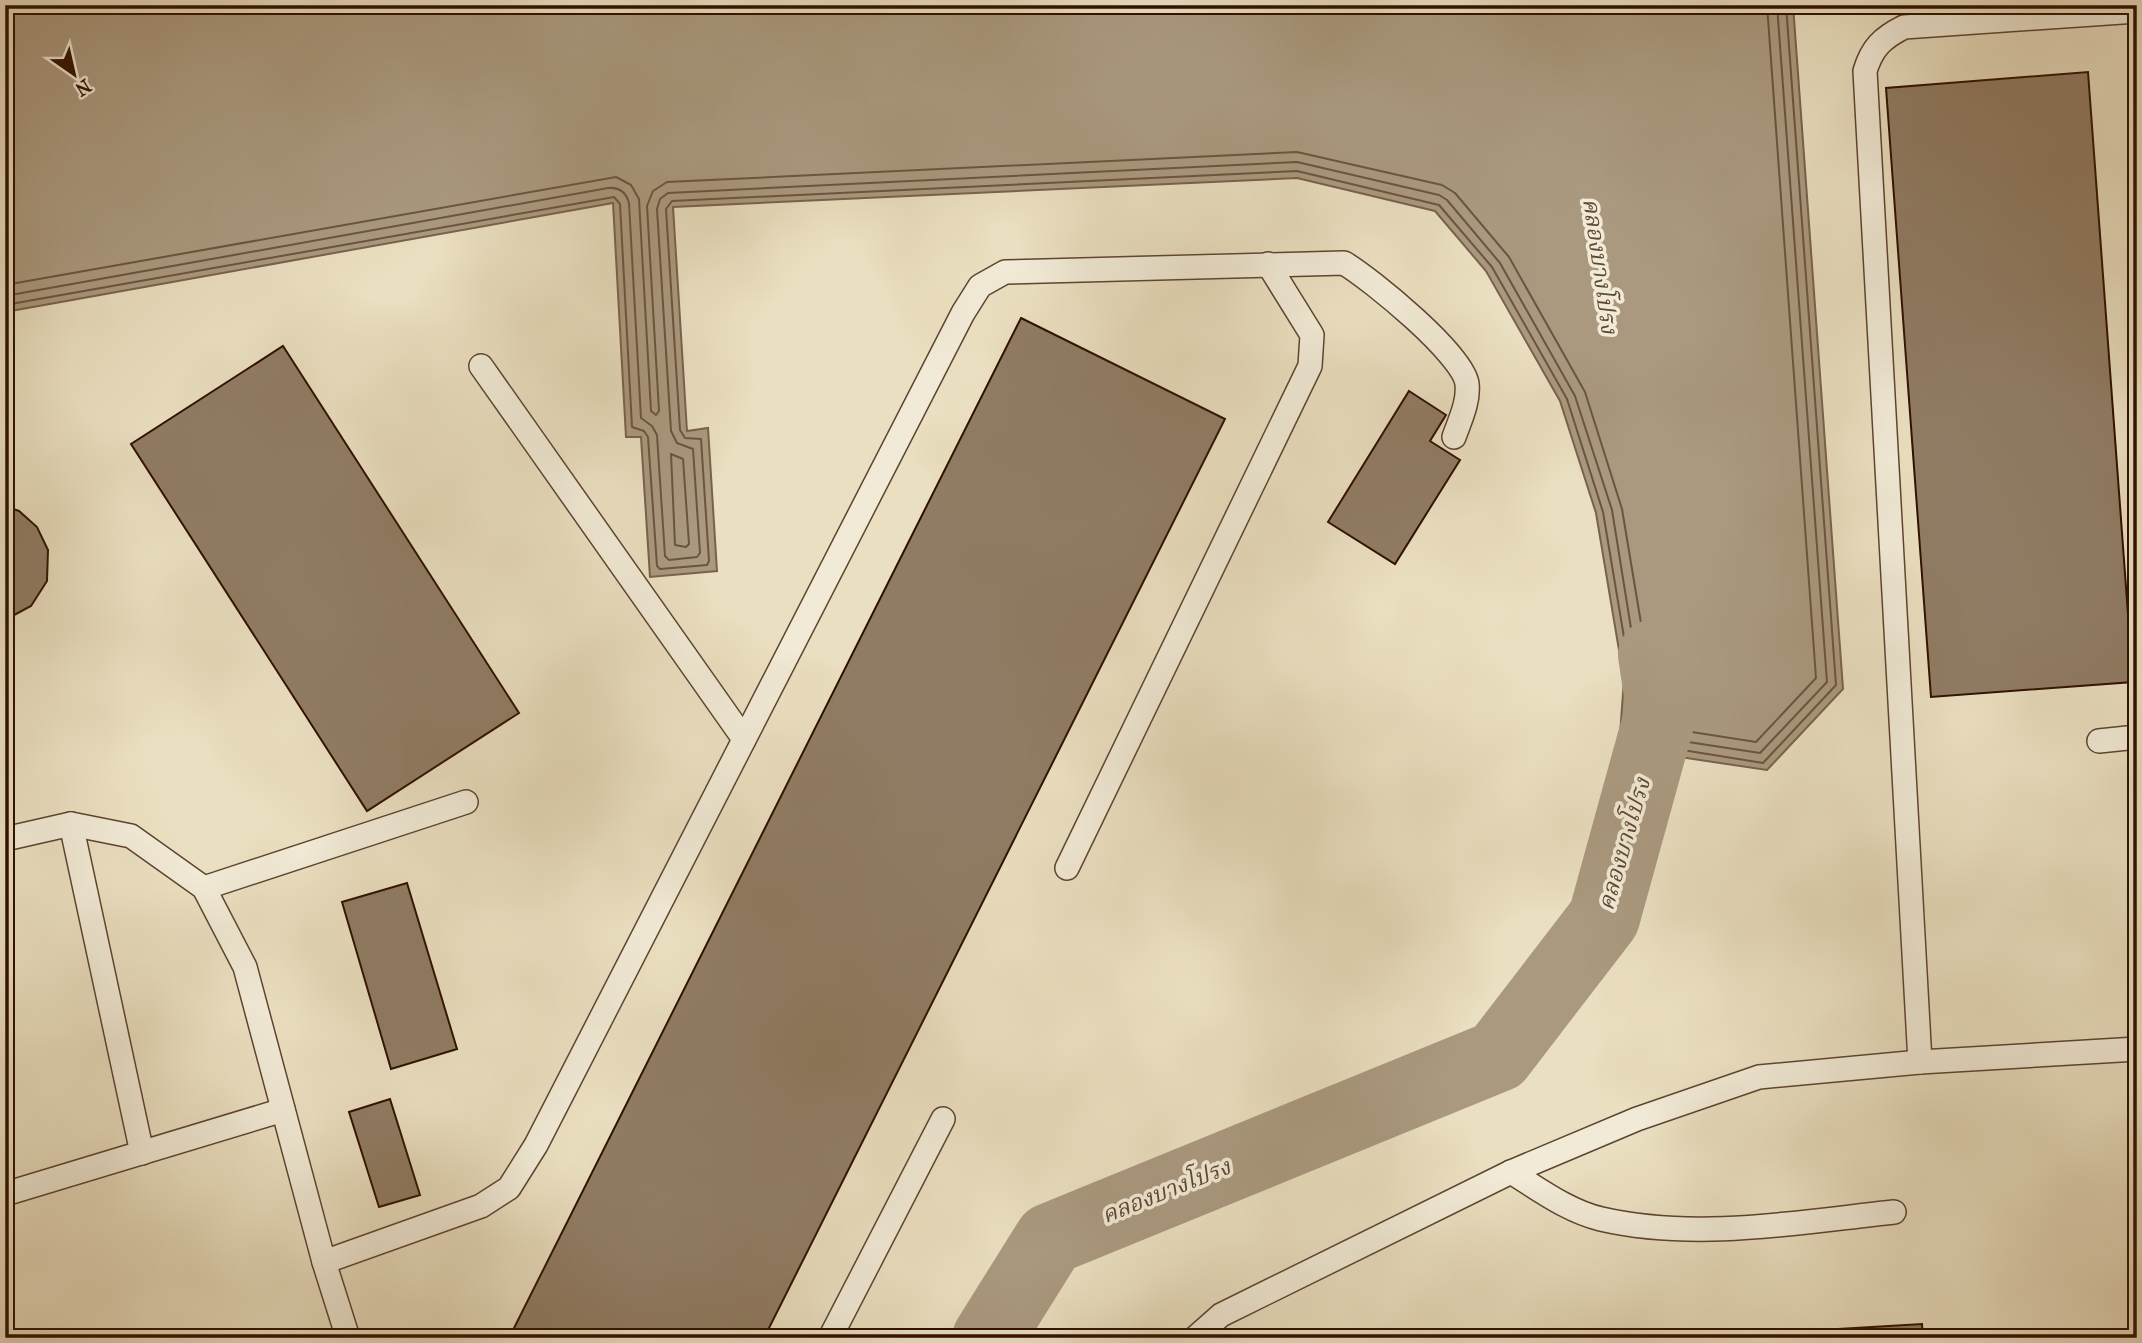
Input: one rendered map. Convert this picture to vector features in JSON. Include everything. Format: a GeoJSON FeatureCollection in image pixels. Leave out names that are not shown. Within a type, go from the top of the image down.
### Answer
{"type":"FeatureCollection","features":[{"type":"Feature","properties":{"kind":"lane"},"geometry":{"type":"LineString","coordinates":[[1920,1062],[1865,71],[1871,53],[1885,36],[1904,27],[2137,12]]}},
{"type":"Feature","properties":{"kind":"lane"},"geometry":{"type":"LineString","coordinates":[[324,1262],[481,1206],[509,1188],[536,1145],[963,313],[980,286],[1005,272],[1344,263],[1438,341],[1460,366],[1467,381],[1467,399],[1454,437]]}},
{"type":"Feature","properties":{"kind":"lane"},"geometry":{"type":"LineString","coordinates":[[1067,868],[1310,366],[1312,335],[1268,264]]}},
{"type":"Feature","properties":{"kind":"lane"},"geometry":{"type":"LineString","coordinates":[[481,366],[744,739]]}},
{"type":"Feature","properties":{"kind":"lane"},"geometry":{"type":"LineString","coordinates":[[2099,741],[2137,737]]}},
{"type":"Feature","properties":{"kind":"lane"},"geometry":{"type":"LineString","coordinates":[[204,888],[466,802]]}},
{"type":"Feature","properties":{"kind":"lane"},"geometry":{"type":"LineString","coordinates":[[5,839],[41,828],[71,824],[131,836],[204,888],[245,967],[324,1262],[348,1338]]}},
{"type":"Feature","properties":{"kind":"lane"},"geometry":{"type":"LineString","coordinates":[[71,824],[142,1153]]}},
{"type":"Feature","properties":{"kind":"lane"},"geometry":{"type":"LineString","coordinates":[[1195,1338],[1221,1315],[1511,1172],[1637,1119],[1759,1077],[1920,1062],[2137,1049]]}},
{"type":"Feature","properties":{"kind":"lane"},"geometry":{"type":"LineString","coordinates":[[5,1194],[283,1110]]}},
{"type":"Feature","properties":{"kind":"lane"},"geometry":{"type":"LineString","coordinates":[[830,1338],[943,1119]]}},
{"type":"Feature","properties":{"kind":"lane"},"geometry":{"type":"LineString","coordinates":[[1511,1172],[1577,1210],[1600,1219],[1651,1226],[1717,1230],[1894,1212]]}},
{"type":"Feature","properties":{"kind":"water"},"geometry":{"type":"Polygon","coordinates":[[[5,5],[1793,5],[1843,689],[1767,770],[1619,748],[1624,680],[1596,513],[1560,401],[1486,271],[1435,211],[1297,178],[673,207],[687,431],[708,428],[717,571],[650,577],[641,437],[626,437],[613,203],[5,312],[5,5]]]}},
{"type":"Feature","properties":{"kind":"building"},"geometry":{"type":"Polygon","coordinates":[[[2088,72],[2133,682],[1931,697],[1886,88],[2088,72]]]}},
{"type":"Feature","properties":{"kind":"building"},"geometry":{"type":"Polygon","coordinates":[[[1021,318],[1225,419],[764,1338],[509,1338],[1021,318]]]}},
{"type":"Feature","properties":{"kind":"building"},"geometry":{"type":"Polygon","coordinates":[[[283,346],[519,713],[367,811],[131,444],[283,346]]]}},
{"type":"Feature","properties":{"kind":"building"},"geometry":{"type":"Polygon","coordinates":[[[1409,391],[1446,415],[1430,441],[1460,460],[1395,564],[1328,522],[1409,391]]]}},
{"type":"Feature","properties":{"kind":"building"},"geometry":{"type":"Polygon","coordinates":[[[5,506],[19,511],[37,527],[48,550],[47,581],[31,606],[5,620],[5,506]]]}},
{"type":"Feature","properties":{"kind":"building"},"geometry":{"type":"Polygon","coordinates":[[[5,708],[13,737],[5,739],[5,708]]]}},
{"type":"Feature","properties":{"kind":"building"},"geometry":{"type":"Polygon","coordinates":[[[407,883],[457,1049],[391,1069],[342,902],[407,883]]]}},
{"type":"Feature","properties":{"kind":"building"},"geometry":{"type":"Polygon","coordinates":[[[390,1099],[420,1195],[379,1207],[349,1112],[390,1099]]]}},
{"type":"Feature","properties":{"kind":"building"},"geometry":{"type":"Polygon","coordinates":[[[1922,1324],[1923,1338],[1683,1338],[1922,1324]]]}},
{"type":"Feature","properties":{"kind":"waterway","name":"คลองบางโปรง"},"geometry":{"type":"LineString","coordinates":[[988,1338],[1050,1239],[1498,1056],[1604,918],[1662,708],[1654,655]]}}]}
